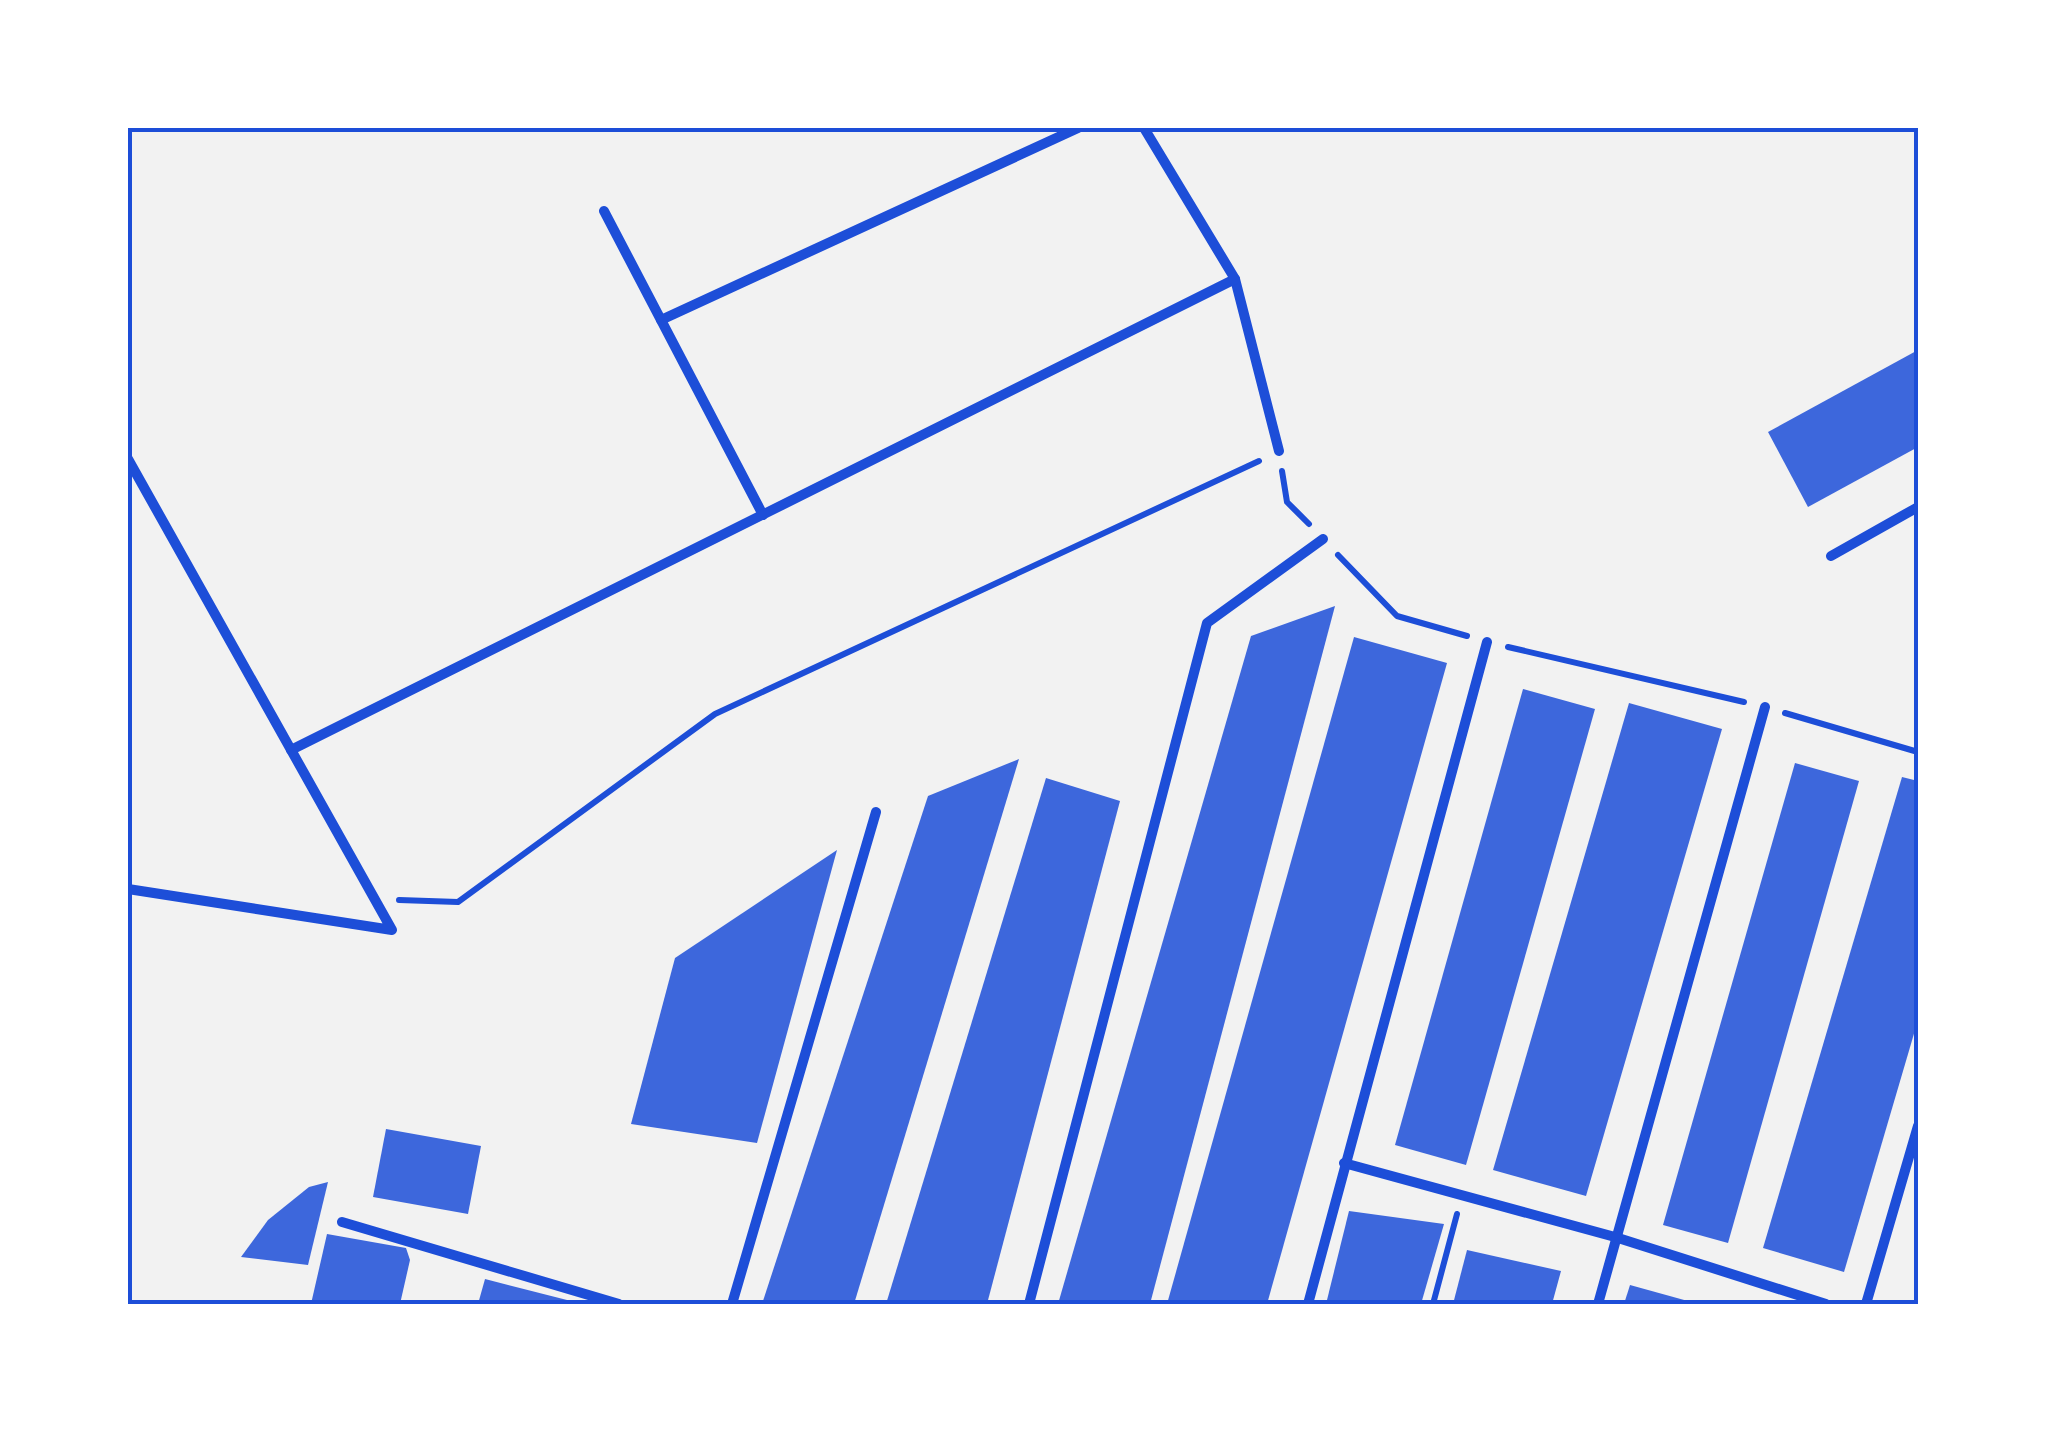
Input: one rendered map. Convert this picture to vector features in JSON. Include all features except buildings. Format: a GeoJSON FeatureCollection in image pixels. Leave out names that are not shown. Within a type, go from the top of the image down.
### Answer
{"type":"FeatureCollection","features":[{"type":"Feature","properties":{"kind":"street"},"geometry":{"type":"LineString","coordinates":[[661,320],[1078,128]]}},
{"type":"Feature","properties":{"kind":"street"},"geometry":{"type":"LineString","coordinates":[[1144,128],[1235,279],[1279,451]]}},
{"type":"Feature","properties":{"kind":"street"},"geometry":{"type":"LineString","coordinates":[[604,211],[762,515]]}},
{"type":"Feature","properties":{"kind":"street"},"geometry":{"type":"LineString","coordinates":[[291,750],[1235,279]]}},
{"type":"Feature","properties":{"kind":"street"},"geometry":{"type":"LineString","coordinates":[[128,458],[392,930],[128,889]]}},
{"type":"Feature","properties":{"kind":"street"},"geometry":{"type":"LineString","coordinates":[[1831,556],[1918,507]]}},
{"type":"Feature","properties":{"kind":"street"},"geometry":{"type":"LineString","coordinates":[[1029,1304],[1207,622],[1322,539]]}},
{"type":"Feature","properties":{"kind":"street"},"geometry":{"type":"LineString","coordinates":[[1308,1304],[1487,642]]}},
{"type":"Feature","properties":{"kind":"street"},"geometry":{"type":"LineString","coordinates":[[1598,1304],[1766,707]]}},
{"type":"Feature","properties":{"kind":"street"},"geometry":{"type":"LineString","coordinates":[[732,1304],[876,812]]}},
{"type":"Feature","properties":{"kind":"street"},"geometry":{"type":"LineString","coordinates":[[1866,1304],[1918,1126]]}},
{"type":"Feature","properties":{"kind":"street"},"geometry":{"type":"LineString","coordinates":[[1344,1163],[1615,1237],[1826,1304]]}},
{"type":"Feature","properties":{"kind":"street"},"geometry":{"type":"LineString","coordinates":[[342,1222],[619,1304]]}},
{"type":"Feature","properties":{"kind":"path"},"geometry":{"type":"LineString","coordinates":[[374,898],[458,902],[715,714],[1279,451],[1287,502],[1398,616],[1487,642],[1766,707],[1918,752]]}},
{"type":"Feature","properties":{"kind":"path"},"geometry":{"type":"LineString","coordinates":[[1432,1304],[1462,1196]]}}]}
